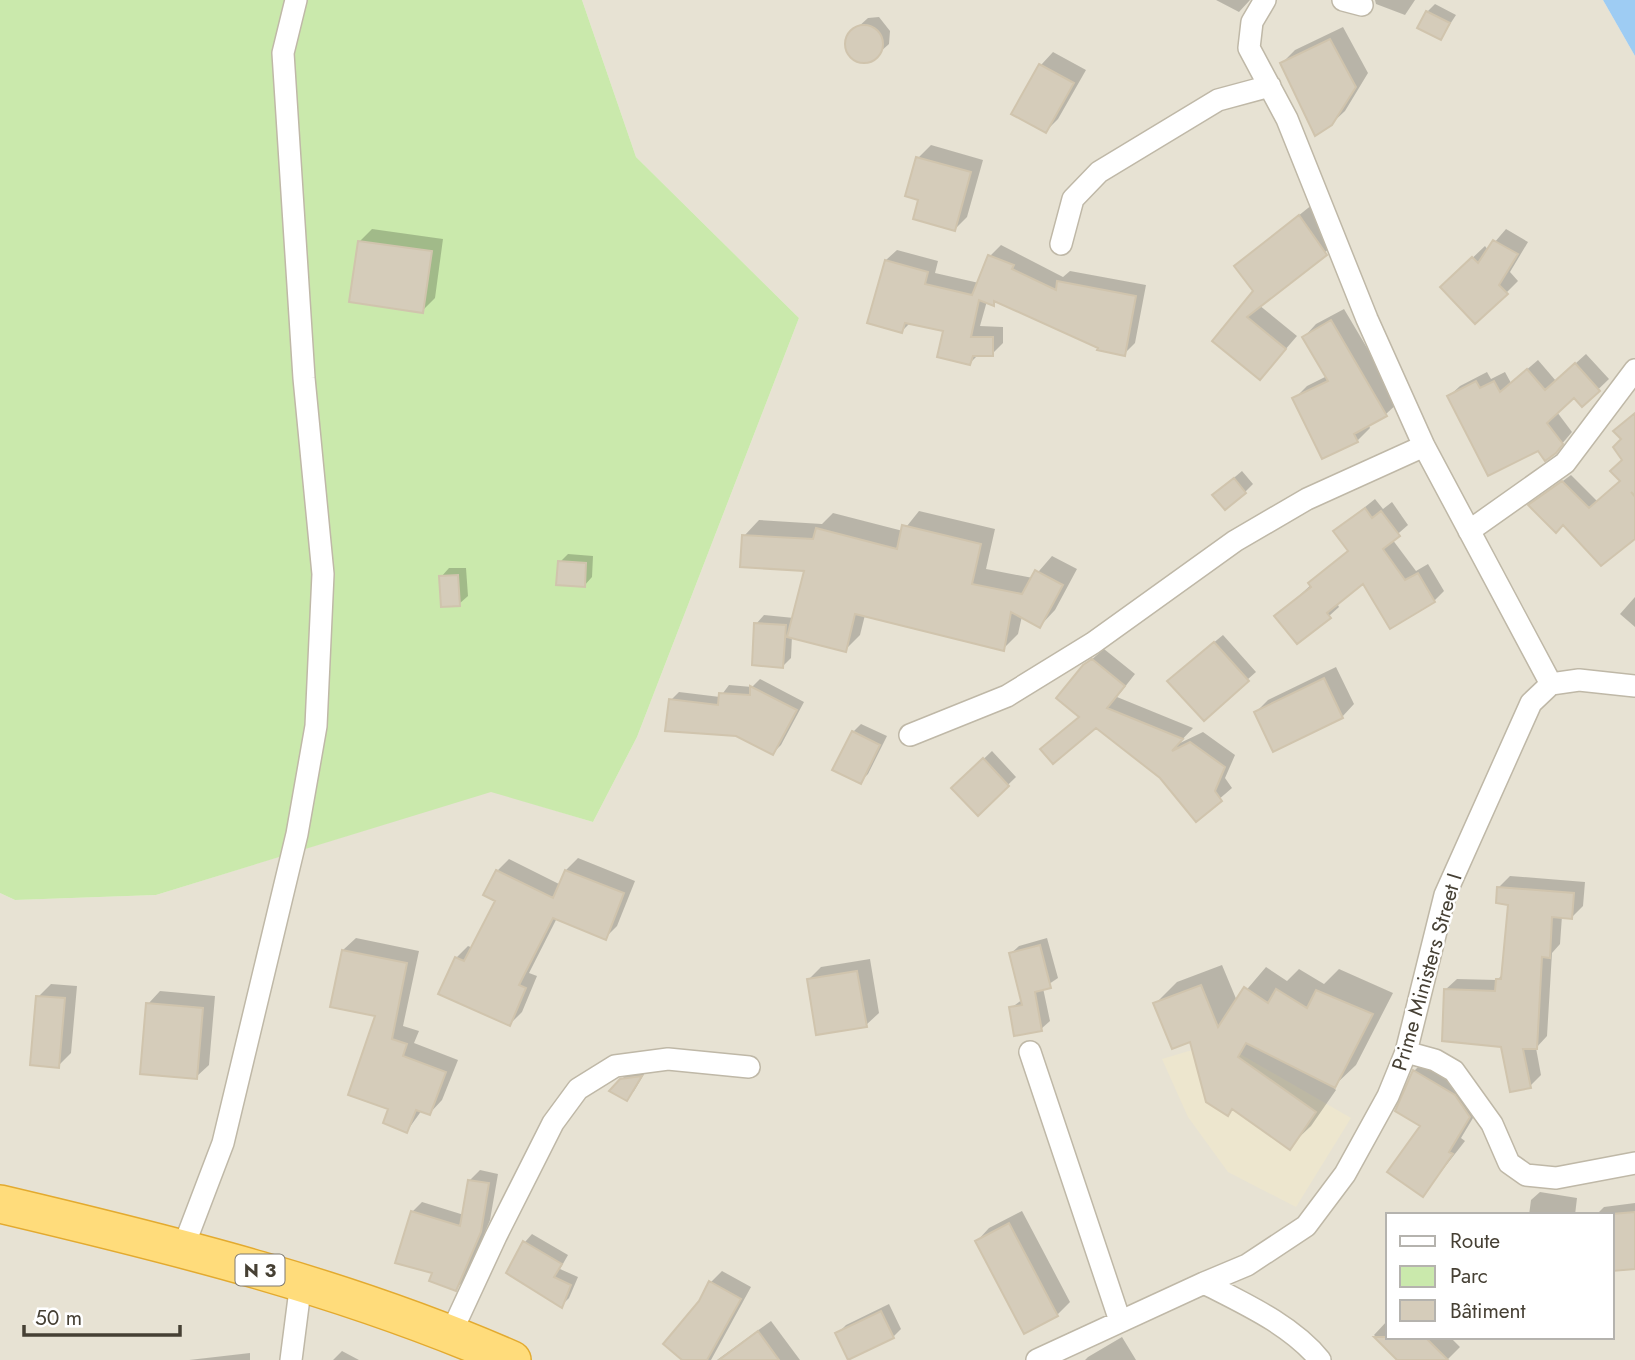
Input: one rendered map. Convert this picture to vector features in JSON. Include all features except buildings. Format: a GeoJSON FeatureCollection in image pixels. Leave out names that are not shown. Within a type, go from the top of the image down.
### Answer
{"type":"FeatureCollection","features":[{"type":"Feature","properties":{"kind":"highway","name":"N 3"},"geometry":{"type":"LineString","coordinates":[[0,1205],[183,1248],[301,1282],[451,1333],[512,1360]]}},
{"type":"Feature","properties":{"kind":"street"},"geometry":{"type":"LineString","coordinates":[[183,1248],[226,1130],[291,861],[316,726],[323,574],[304,378],[284,53],[296,0]]}},
{"type":"Feature","properties":{"kind":"street"},"geometry":{"type":"LineString","coordinates":[[1265,0],[1252,22],[1249,48],[1287,119],[1367,320],[1424,446],[1551,684],[1579,680],[1635,686]]}},
{"type":"Feature","properties":{"kind":"street"},"geometry":{"type":"LineString","coordinates":[[1061,244],[1073,200],[1099,172],[1218,100],[1270,86]]}},
{"type":"Feature","properties":{"kind":"street"},"geometry":{"type":"LineString","coordinates":[[1469,531],[1565,463],[1635,370]]}},
{"type":"Feature","properties":{"kind":"street"},"geometry":{"type":"LineString","coordinates":[[910,735],[1007,695],[1093,643],[1235,541],[1307,499],[1424,446]]}},
{"type":"Feature","properties":{"kind":"street","name":"Prime Ministers Street I"},"geometry":{"type":"LineString","coordinates":[[1037,1360],[1247,1265],[1306,1226],[1345,1174],[1388,1096],[1406,1052],[1445,895],[1531,703],[1551,684]]}},
{"type":"Feature","properties":{"kind":"street"},"geometry":{"type":"LineString","coordinates":[[1030,1052],[1120,1321]]}},
{"type":"Feature","properties":{"kind":"street"},"geometry":{"type":"LineString","coordinates":[[1406,1052],[1435,1060],[1454,1070],[1492,1124],[1509,1163],[1526,1175],[1556,1178],[1635,1163]]}},
{"type":"Feature","properties":{"kind":"street"},"geometry":{"type":"LineString","coordinates":[[451,1333],[553,1123],[578,1089],[615,1066],[668,1059],[748,1067]]}},
{"type":"Feature","properties":{"kind":"street"},"geometry":{"type":"LineString","coordinates":[[291,1360],[301,1282]]}},
{"type":"Feature","properties":{"kind":"street"},"geometry":{"type":"LineString","coordinates":[[1204,1283],[1258,1311],[1313,1351],[1320,1360]]}},
{"type":"Feature","properties":{"kind":"shaded area"},"geometry":{"type":"Polygon","coordinates":[[[582,0],[1603,0],[1635,56],[1635,1360],[0,1360],[0,893],[15,900],[156,895],[491,791],[593,822],[637,737],[799,318],[636,157],[582,0]]]}},
{"type":"Feature","properties":{"kind":"shaded area"},"geometry":{"type":"Polygon","coordinates":[[[1219,1042],[1351,1118],[1296,1207],[1228,1172],[1188,1117],[1162,1059],[1219,1042]]]}},
{"type":"Feature","properties":{"kind":"green space"},"geometry":{"type":"Polygon","coordinates":[[[0,0],[582,0],[636,157],[799,318],[637,737],[593,822],[491,792],[156,895],[15,900],[0,893],[0,0]]]}},
{"type":"Feature","properties":{"kind":"water"},"geometry":{"type":"Polygon","coordinates":[[[1603,0],[1635,0],[1635,56],[1603,0]]]}}]}
